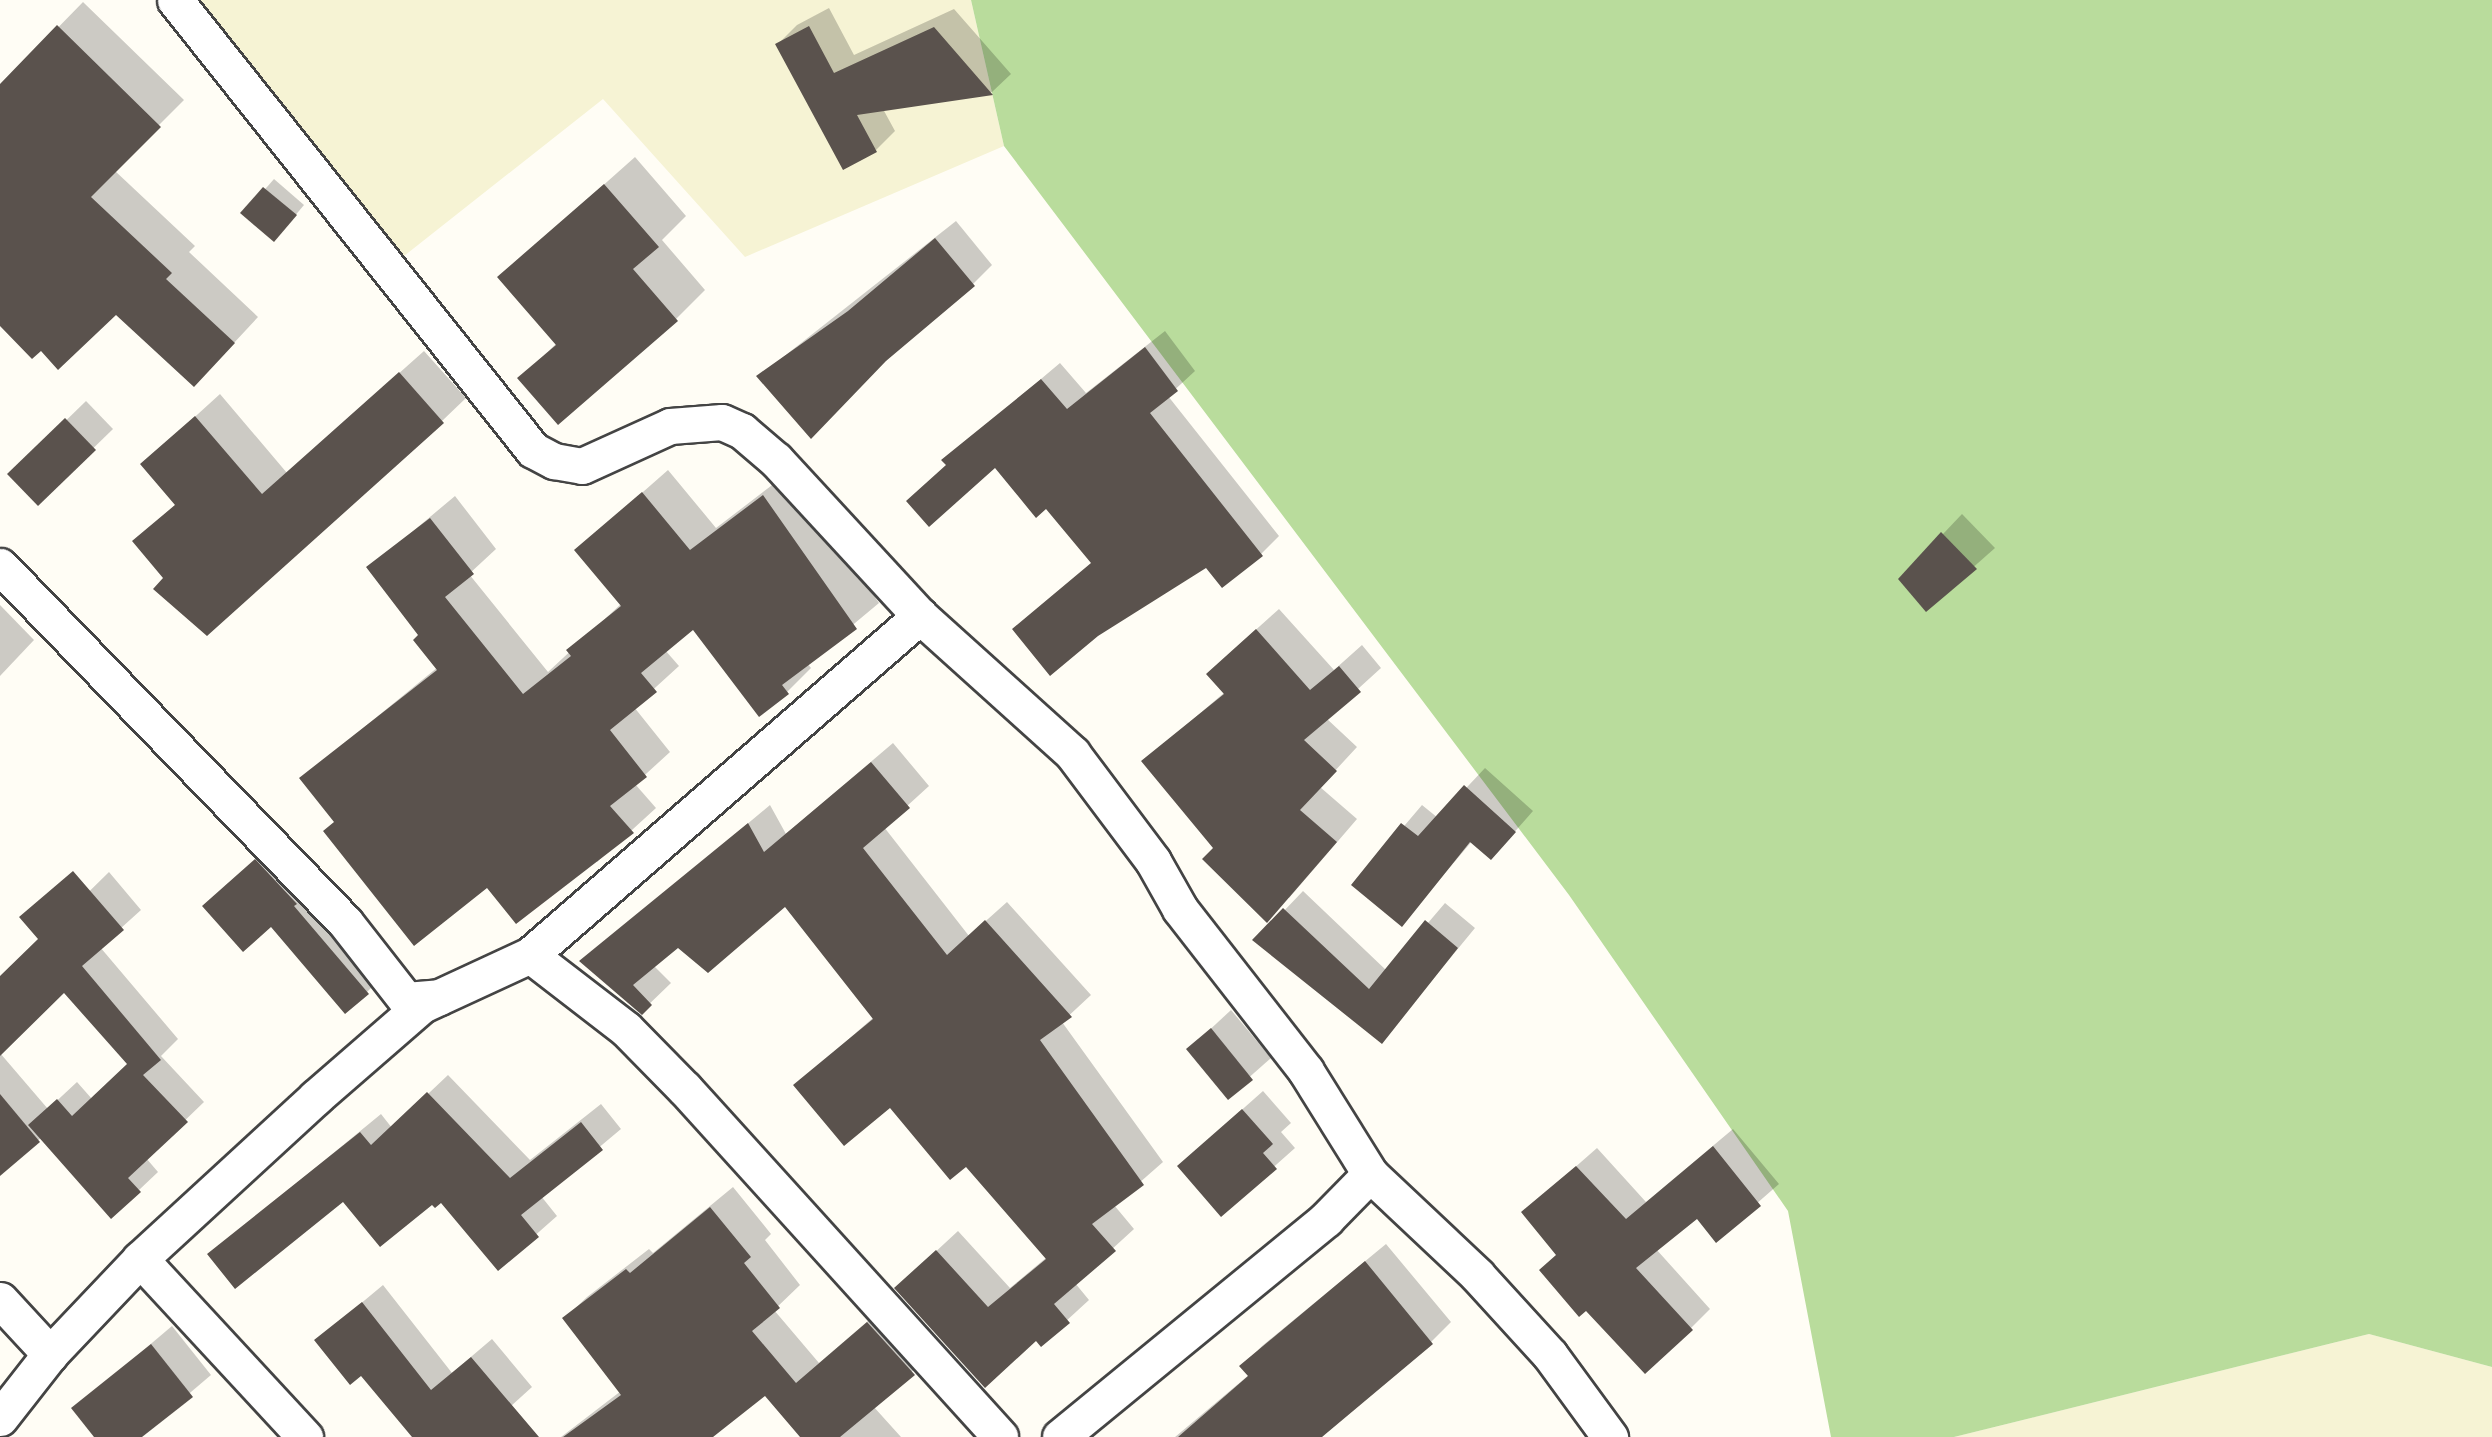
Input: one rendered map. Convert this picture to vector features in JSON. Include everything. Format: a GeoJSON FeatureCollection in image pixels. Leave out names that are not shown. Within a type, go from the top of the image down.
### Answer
{"type":"FeatureCollection","features":[{"type":"Feature","properties":{"kind":"street"},"geometry":{"type":"LineString","coordinates":[[175,0],[533,450],[554,461],[582,466],[670,426],[722,422],[742,431],[776,460],[920,616],[1072,754],[1152,861],[1180,909],[1306,1070],[1370,1174],[1501,1302],[1592,1407],[1610,1437]]}},
{"type":"Feature","properties":{"kind":"street"},"geometry":{"type":"LineString","coordinates":[[0,566],[345,922],[406,1000],[438,996]]}},
{"type":"Feature","properties":{"kind":"street"},"geometry":{"type":"LineString","coordinates":[[0,1418],[50,1354],[140,1259],[316,1097],[422,1006],[530,955],[920,616]]}},
{"type":"Feature","properties":{"kind":"street"},"geometry":{"type":"LineString","coordinates":[[530,955],[626,1029],[685,1088],[1000,1437]]}},
{"type":"Feature","properties":{"kind":"street"},"geometry":{"type":"LineString","coordinates":[[1060,1437],[1326,1219],[1370,1174]]}},
{"type":"Feature","properties":{"kind":"street"},"geometry":{"type":"LineString","coordinates":[[140,1259],[305,1437]]}},
{"type":"Feature","properties":{"kind":"street"},"geometry":{"type":"LineString","coordinates":[[0,1300],[50,1354]]}},
{"type":"Feature","properties":{"kind":"shaded area"},"geometry":{"type":"Polygon","coordinates":[[[182,0],[971,0],[1004,146],[745,257],[603,99],[404,256],[182,0]]]}},
{"type":"Feature","properties":{"kind":"shaded area"},"geometry":{"type":"Polygon","coordinates":[[[2369,1334],[2492,1367],[2492,1437],[1954,1437],[2369,1334]]]}},
{"type":"Feature","properties":{"kind":"green space"},"geometry":{"type":"Polygon","coordinates":[[[971,0],[2492,0],[2492,1367],[2369,1334],[1954,1437],[1831,1437],[1788,1211],[1569,895],[1004,146],[971,0]]]}},
{"type":"Feature","properties":{"kind":"building"},"geometry":{"type":"Polygon","coordinates":[[[57,25],[161,127],[91,197],[172,273],[166,279],[235,343],[194,387],[116,315],[58,370],[41,351],[32,359],[0,326],[0,84],[57,25]]]}},
{"type":"Feature","properties":{"kind":"building"},"geometry":{"type":"Polygon","coordinates":[[[809,26],[834,73],[934,27],[993,95],[857,115],[877,152],[843,170],[775,44],[809,26]]]}},
{"type":"Feature","properties":{"kind":"building"},"geometry":{"type":"Polygon","coordinates":[[[604,184],[659,247],[633,269],[678,321],[558,425],[517,378],[556,345],[497,277],[604,184]]]}},
{"type":"Feature","properties":{"kind":"building"},"geometry":{"type":"Polygon","coordinates":[[[263,187],[297,215],[274,242],[240,213],[263,187]]]}},
{"type":"Feature","properties":{"kind":"building"},"geometry":{"type":"Polygon","coordinates":[[[935,238],[975,286],[886,361],[811,439],[756,376],[848,311],[935,238]]]}},
{"type":"Feature","properties":{"kind":"building"},"geometry":{"type":"Polygon","coordinates":[[[1145,347],[1178,391],[1150,413],[1263,556],[1222,588],[1206,568],[1098,636],[1050,676],[1012,629],[1091,563],[1046,509],[1036,518],[995,468],[929,527],[906,501],[946,465],[941,460],[1041,379],[1067,409],[1145,347]]]}},
{"type":"Feature","properties":{"kind":"building"},"geometry":{"type":"Polygon","coordinates":[[[399,372],[444,423],[207,636],[153,589],[163,578],[132,541],[175,505],[140,464],[195,416],[262,494],[399,372]]]}},
{"type":"Feature","properties":{"kind":"building"},"geometry":{"type":"Polygon","coordinates":[[[65,418],[96,450],[38,506],[7,474],[65,418]]]}},
{"type":"Feature","properties":{"kind":"building"},"geometry":{"type":"Polygon","coordinates":[[[642,492],[690,550],[763,495],[857,629],[782,685],[789,694],[759,717],[693,630],[641,673],[657,692],[610,730],[647,777],[610,806],[634,833],[516,924],[487,888],[414,946],[323,831],[334,822],[299,778],[437,670],[413,640],[418,635],[366,567],[430,518],[474,574],[445,597],[523,694],[571,656],[566,650],[621,606],[574,550],[642,492]]]}},
{"type":"Feature","properties":{"kind":"building"},"geometry":{"type":"Polygon","coordinates":[[[1941,532],[1977,569],[1926,612],[1898,579],[1941,532]]]}},
{"type":"Feature","properties":{"kind":"building"},"geometry":{"type":"Polygon","coordinates":[[[1256,629],[1310,690],[1339,666],[1361,692],[1304,740],[1337,771],[1300,810],[1337,842],[1267,923],[1202,859],[1213,848],[1141,761],[1224,694],[1206,674],[1256,629]]]}},
{"type":"Feature","properties":{"kind":"building"},"geometry":{"type":"Polygon","coordinates":[[[871,762],[910,808],[863,848],[947,955],[985,920],[1072,1017],[1040,1040],[1144,1185],[1092,1224],[1116,1251],[1054,1304],[1070,1323],[1041,1347],[1036,1341],[985,1388],[894,1288],[936,1250],[988,1307],[1046,1259],[966,1167],[950,1180],[890,1108],[844,1146],[793,1085],[873,1019],[785,907],[708,973],[678,948],[633,985],[652,1005],[642,1015],[579,961],[748,823],[764,852],[871,762]]]}},
{"type":"Feature","properties":{"kind":"building"},"geometry":{"type":"Polygon","coordinates":[[[1464,785],[1516,832],[1491,860],[1470,842],[1402,927],[1351,885],[1401,823],[1418,836],[1464,785]]]}},
{"type":"Feature","properties":{"kind":"building"},"geometry":{"type":"Polygon","coordinates":[[[255,859],[297,904],[294,906],[369,994],[345,1014],[271,927],[243,952],[202,906],[255,859]]]}},
{"type":"Feature","properties":{"kind":"building"},"geometry":{"type":"Polygon","coordinates":[[[73,871],[124,930],[82,966],[161,1060],[143,1075],[188,1122],[128,1178],[141,1192],[111,1219],[28,1125],[57,1099],[72,1116],[127,1064],[64,993],[0,1056],[0,976],[38,939],[19,917],[73,871]]]}},
{"type":"Feature","properties":{"kind":"building"},"geometry":{"type":"Polygon","coordinates":[[[1283,908],[1369,989],[1425,920],[1458,948],[1382,1044],[1252,940],[1283,908]]]}},
{"type":"Feature","properties":{"kind":"building"},"geometry":{"type":"Polygon","coordinates":[[[1211,1028],[1253,1080],[1228,1100],[1186,1049],[1211,1028]]]}},
{"type":"Feature","properties":{"kind":"building"},"geometry":{"type":"Polygon","coordinates":[[[427,1092],[510,1178],[581,1122],[603,1150],[521,1215],[539,1237],[498,1271],[441,1203],[435,1208],[432,1205],[380,1247],[343,1202],[235,1289],[207,1254],[360,1132],[371,1145],[427,1092]]]}},
{"type":"Feature","properties":{"kind":"building"},"geometry":{"type":"Polygon","coordinates":[[[0,1094],[40,1142],[0,1176],[0,1094]]]}},
{"type":"Feature","properties":{"kind":"building"},"geometry":{"type":"Polygon","coordinates":[[[1242,1109],[1273,1144],[1263,1153],[1277,1169],[1221,1217],[1177,1166],[1242,1109]]]}},
{"type":"Feature","properties":{"kind":"building"},"geometry":{"type":"Polygon","coordinates":[[[1713,1146],[1761,1206],[1716,1243],[1697,1219],[1636,1268],[1693,1330],[1645,1374],[1586,1311],[1579,1317],[1539,1270],[1556,1255],[1521,1212],[1576,1166],[1626,1219],[1713,1146]]]}},
{"type":"Feature","properties":{"kind":"building"},"geometry":{"type":"Polygon","coordinates":[[[710,1207],[751,1257],[744,1263],[780,1308],[752,1331],[796,1383],[867,1322],[915,1375],[840,1437],[800,1437],[765,1396],[713,1437],[563,1437],[621,1395],[562,1318],[626,1269],[630,1273],[710,1207]]]}},
{"type":"Feature","properties":{"kind":"building"},"geometry":{"type":"Polygon","coordinates":[[[1365,1261],[1433,1344],[1322,1437],[1178,1437],[1248,1376],[1239,1366],[1365,1261]]]}},
{"type":"Feature","properties":{"kind":"building"},"geometry":{"type":"Polygon","coordinates":[[[362,1302],[431,1390],[471,1357],[539,1437],[412,1437],[361,1376],[350,1385],[314,1340],[362,1302]]]}},
{"type":"Feature","properties":{"kind":"building"},"geometry":{"type":"Polygon","coordinates":[[[151,1344],[193,1397],[142,1437],[94,1437],[71,1408],[151,1344]]]}}]}
